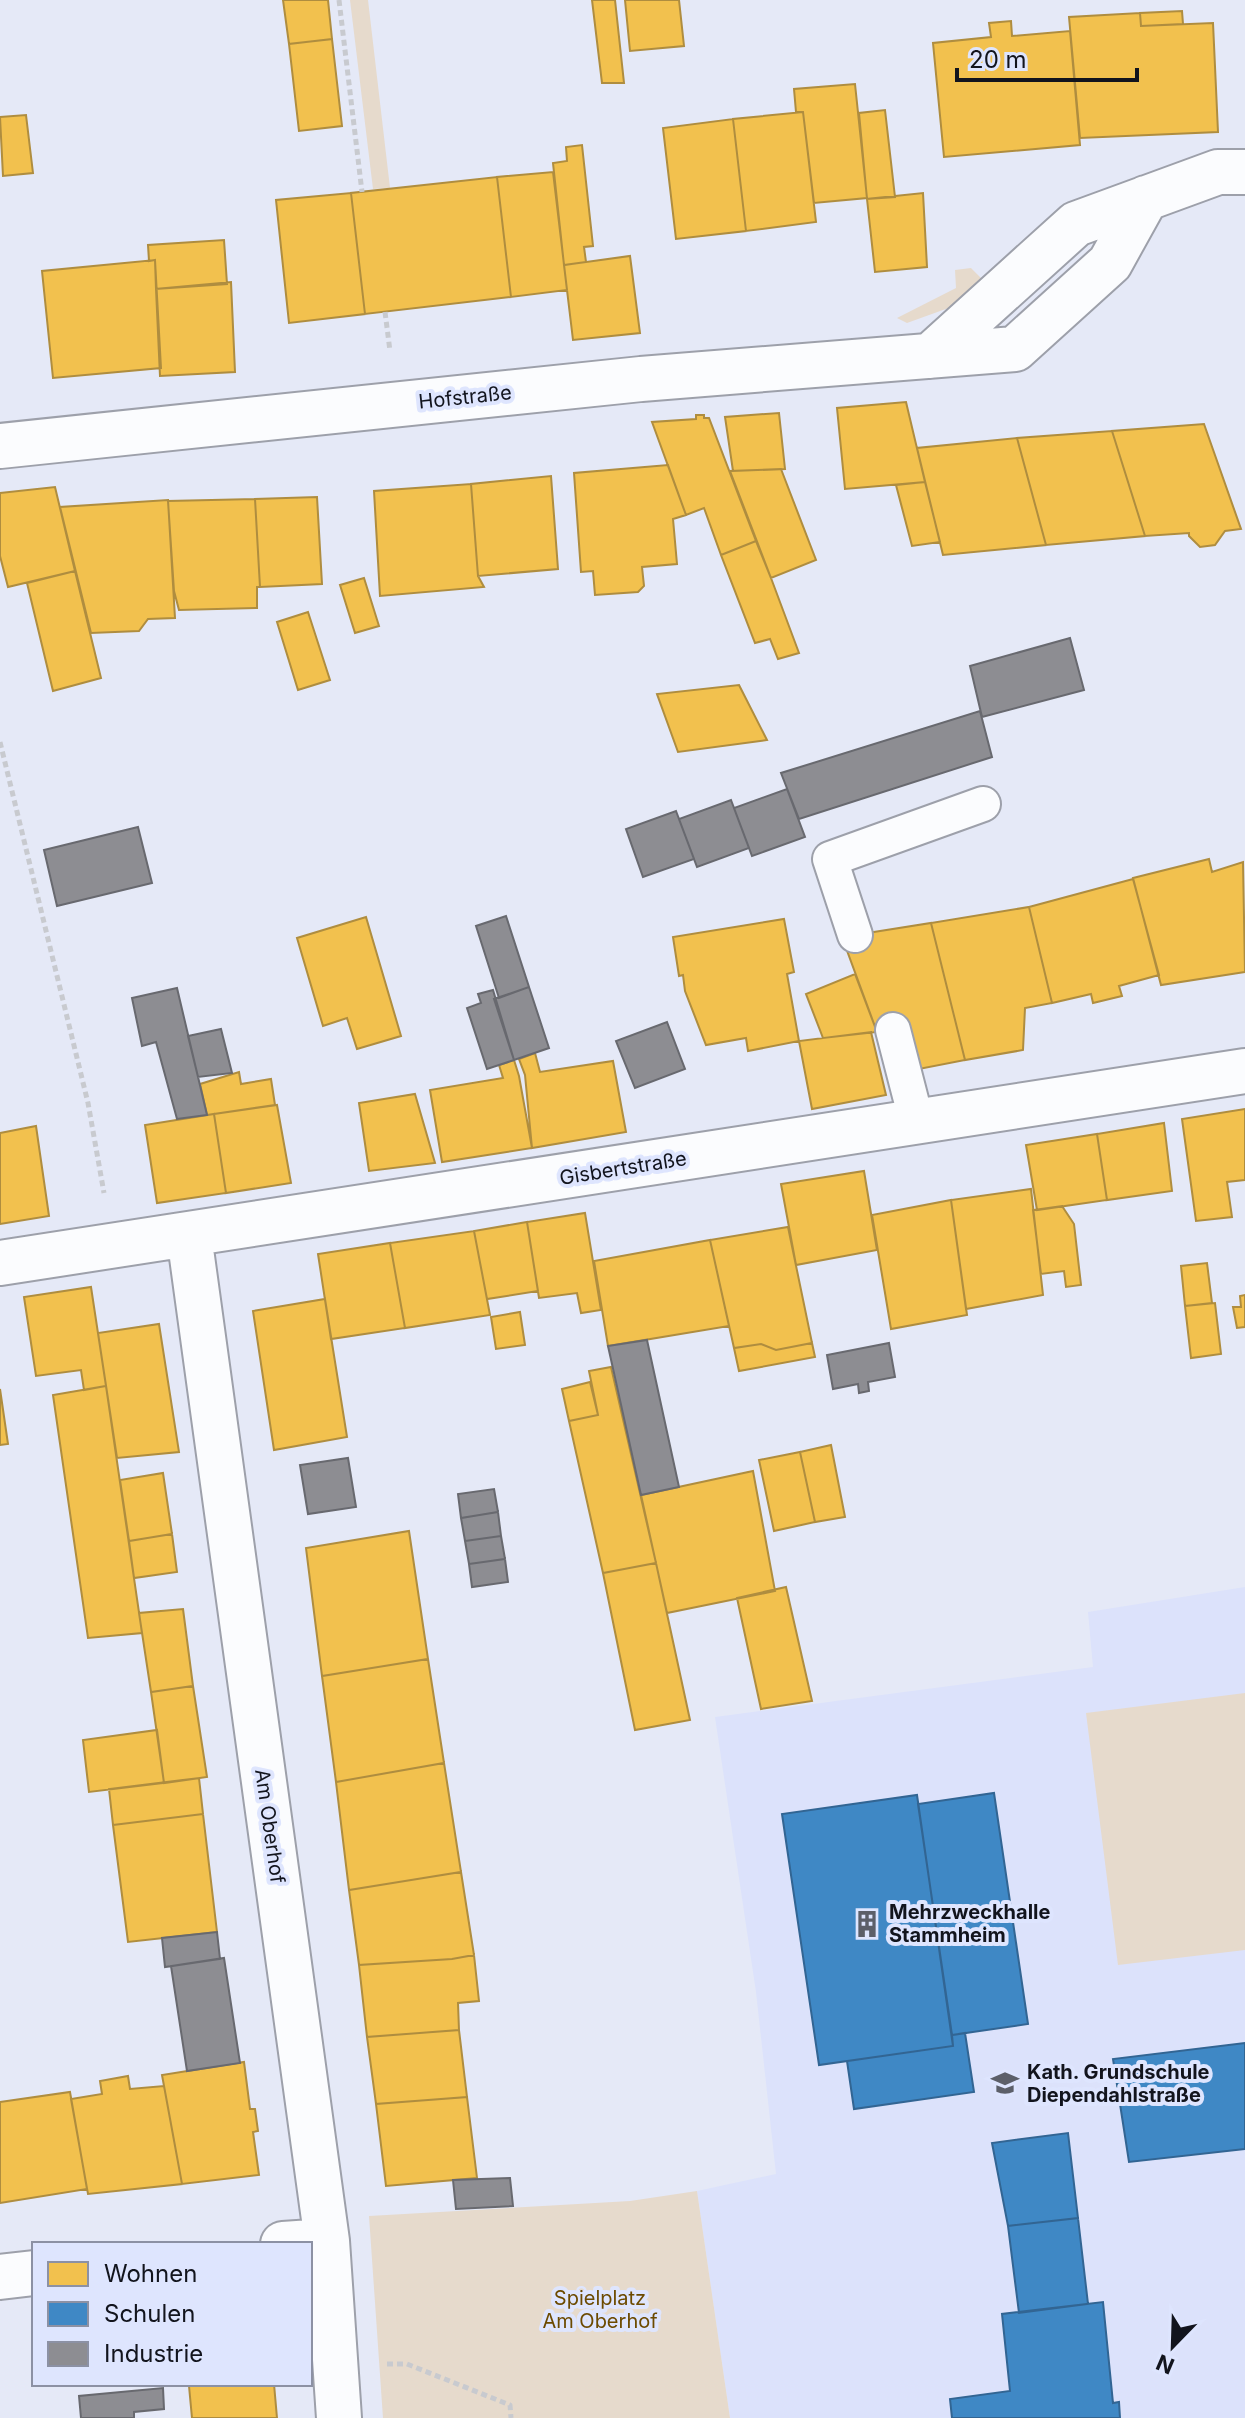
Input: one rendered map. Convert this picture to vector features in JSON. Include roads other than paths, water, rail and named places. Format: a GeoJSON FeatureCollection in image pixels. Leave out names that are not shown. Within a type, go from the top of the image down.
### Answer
{"type":"FeatureCollection","features":[{"type":"Feature","properties":{"kind":"street","name":"Hofstraße"},"geometry":{"type":"LineString","coordinates":[[0,446],[641,379],[1015,349],[1110,263],[1146,198],[1218,172],[1245,172]]}},
{"type":"Feature","properties":{"kind":"street","name":"Gisbertstraße"},"geometry":{"type":"LineString","coordinates":[[0,1263],[1245,1071]]}},
{"type":"Feature","properties":{"kind":"street","name":"Am Oberhof"},"geometry":{"type":"LineString","coordinates":[[189,1235],[327,2241],[339,2418]]}},
{"type":"Feature","properties":{"kind":"street"},"geometry":{"type":"LineString","coordinates":[[312,2242],[327,2241]]}},
{"type":"Feature","properties":{"kind":"street"},"geometry":{"type":"LineString","coordinates":[[0,2277],[32,2273]]}},
{"type":"Feature","properties":{"kind":"lane"},"geometry":{"type":"LineString","coordinates":[[855,935],[830,859],[983,804]]}},
{"type":"Feature","properties":{"kind":"lane"},"geometry":{"type":"LineString","coordinates":[[893,1030],[917,1123]]}},
{"type":"Feature","properties":{"kind":"place","name":"Mehrzweckhalle Stammheim"},"geometry":{"type":"Point","coordinates":[867,1924]}},
{"type":"Feature","properties":{"kind":"place","name":"Kath. Grundschule Diependahlstraße"},"geometry":{"type":"Point","coordinates":[1005,2083]}},
{"type":"Feature","properties":{"kind":"park label","name":"Spielplatz Am Oberhof"},"geometry":{"type":"Point","coordinates":[600,2310]}}]}
